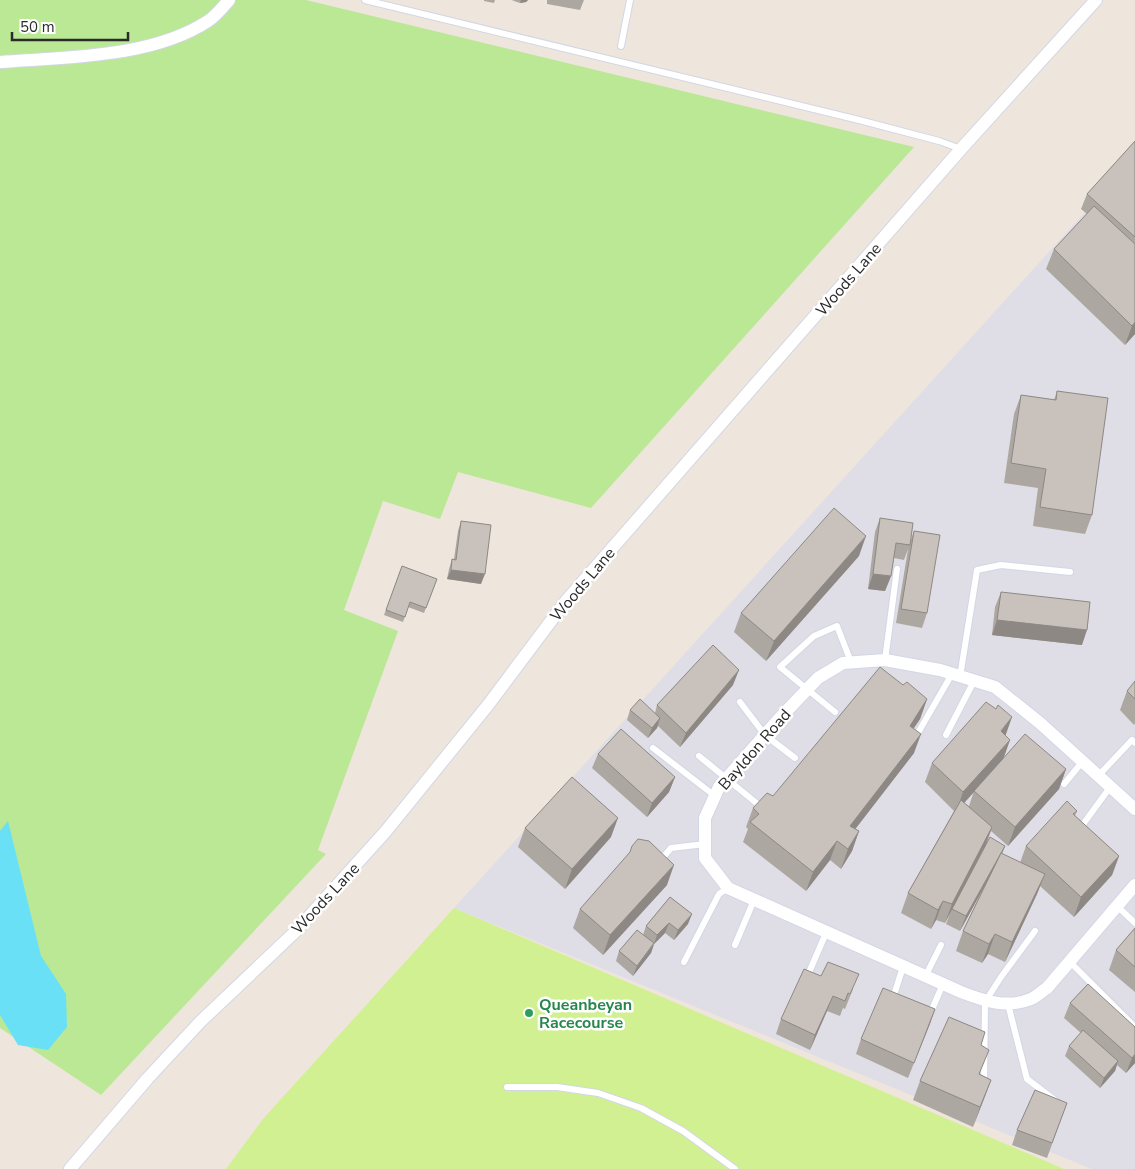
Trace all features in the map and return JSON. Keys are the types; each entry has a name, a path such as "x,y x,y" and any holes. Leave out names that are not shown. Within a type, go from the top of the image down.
{"street":[{"path":"0,62 112,53 150,47 182,36 209,21 230,0"},
{"name":"Woods Lane","path":"70,1169 181,1042 296,931 386,831 488,705 566,600 961,149 1096,0"},
{"name":"Bayldon Road","path":"1135,809 1040,723 995,688 940,670 885,660 843,662 818,678 727,778 719,788 705,818 705,858 728,888 985,1002 1008,1004 1032,999 1047,988 1135,885"}],"lane":[{"path":"365,0 859,120 939,141 961,149"},
{"path":"621,46 630,0"},
{"path":"914,740 956,675 976,570 1001,565 1070,572"},
{"path":"885,660 897,569"},
{"path":"835,712 780,667 814,636 837,626 851,662"},
{"path":"946,735 974,681"},
{"path":"740,702 765,735 795,758"},
{"path":"1099,775 1132,740 1135,743"},
{"path":"653,748 715,796"},
{"path":"698,756 760,806"},
{"path":"1064,784 1083,761"},
{"path":"1080,827 1111,786"},
{"path":"657,865 670,848 705,844"},
{"path":"684,962 719,894 728,888"},
{"path":"735,945 754,900"},
{"path":"1117,906 1135,924"},
{"path":"984,1091 985,1002 1001,976 1035,931"},
{"path":"806,978 826,933"},
{"path":"925,977 941,944"},
{"path":"1070,962 1133,1025"},
{"path":"900,1001 892,998 903,967"},
{"path":"922,1011 930,1014 943,984"},
{"path":"1008,1004 1027,1079 1057,1102"},
{"path":"507,1087 557,1087 598,1093 641,1108 683,1131 735,1169"}],"shaded area":[{"path":"1135,157 1135,1169 1092,1169 454,908"}],"green space":[{"path":"0,0 306,0 914,147 591,508 458,472 440,519 383,501 344,610 398,631 318,850 326,854 101,1095 0,1028"},
{"name":"Queanbeyan Racecourse","path":"454,908 1064,1169 226,1169 263,1119"}],"water":[{"path":"8,821 41,956 66,994 67,1027 48,1050 18,1045 0,1015 0,831"}],"building":[{"path":"1135,141 1135,237 1087,194"},
{"path":"1094,206 1135,244 1135,322 1132,326 1054,249"},
{"path":"1057,391 1108,398 1092,515 1040,507 1046,469 1011,463 1021,395 1056,400"},
{"path":"834,508 866,536 774,641 741,613"},
{"path":"880,518 913,523 910,545 896,543 891,576 873,574"},
{"path":"461,521 491,525 485,574 451,570 452,559 456,560"},
{"path":"914,531 940,535 927,613 901,609"},
{"path":"402,566 437,579 426,608 410,602 405,617 386,610"},
{"path":"1001,592 1090,602 1087,630 997,620"},
{"path":"713,645 739,670 686,733 657,705"},
{"path":"880,667 903,685 907,682 927,699 910,726 921,734 850,826 859,831 848,849 837,841 813,872 750,822 759,814 753,808 767,793 773,796"},
{"path":"1135,681 1135,699 1127,691"},
{"path":"640,699 660,718 652,728 630,710"},
{"path":"986,702 996,709 998,705 1012,717 1001,731 1010,740 963,792 932,763"},
{"path":"621,729 675,777 652,803 598,754"},
{"path":"1025,734 1066,769 1015,827 974,791"},
{"path":"572,777 618,818 572,869 525,828"},
{"path":"961,800 992,827 952,904 943,901 938,910 908,893"},
{"path":"1067,801 1077,811 1073,814 1119,856 1081,897 1026,846"},
{"path":"990,837 1005,846 966,916 952,909"},
{"path":"638,839 649,841 674,865 610,935 580,909 630,852"},
{"path":"1001,853 1045,874 1012,942 995,934 989,944 963,931"},
{"path":"670,897 692,914 678,930 669,923 657,935 646,926"},
{"path":"1135,928 1135,967 1116,950"},
{"path":"637,930 654,943 637,966 619,951"},
{"path":"828,962 859,974 845,1001 833,996 815,1035 781,1019 804,969 821,976"},
{"path":"1088,984 1135,1027 1135,1054 1132,1058 1070,1003"},
{"path":"883,988 935,1009 914,1063 861,1039"},
{"path":"949,1017 985,1032 981,1045 989,1050 979,1074 991,1080 980,1107 920,1081"},
{"path":"1083,1030 1118,1061 1104,1078 1069,1046"},
{"path":"1035,1090 1067,1103 1052,1143 1017,1130"}],"place":[{"name":"Queanbeyan Racecourse","path":"529,1013"}]}
